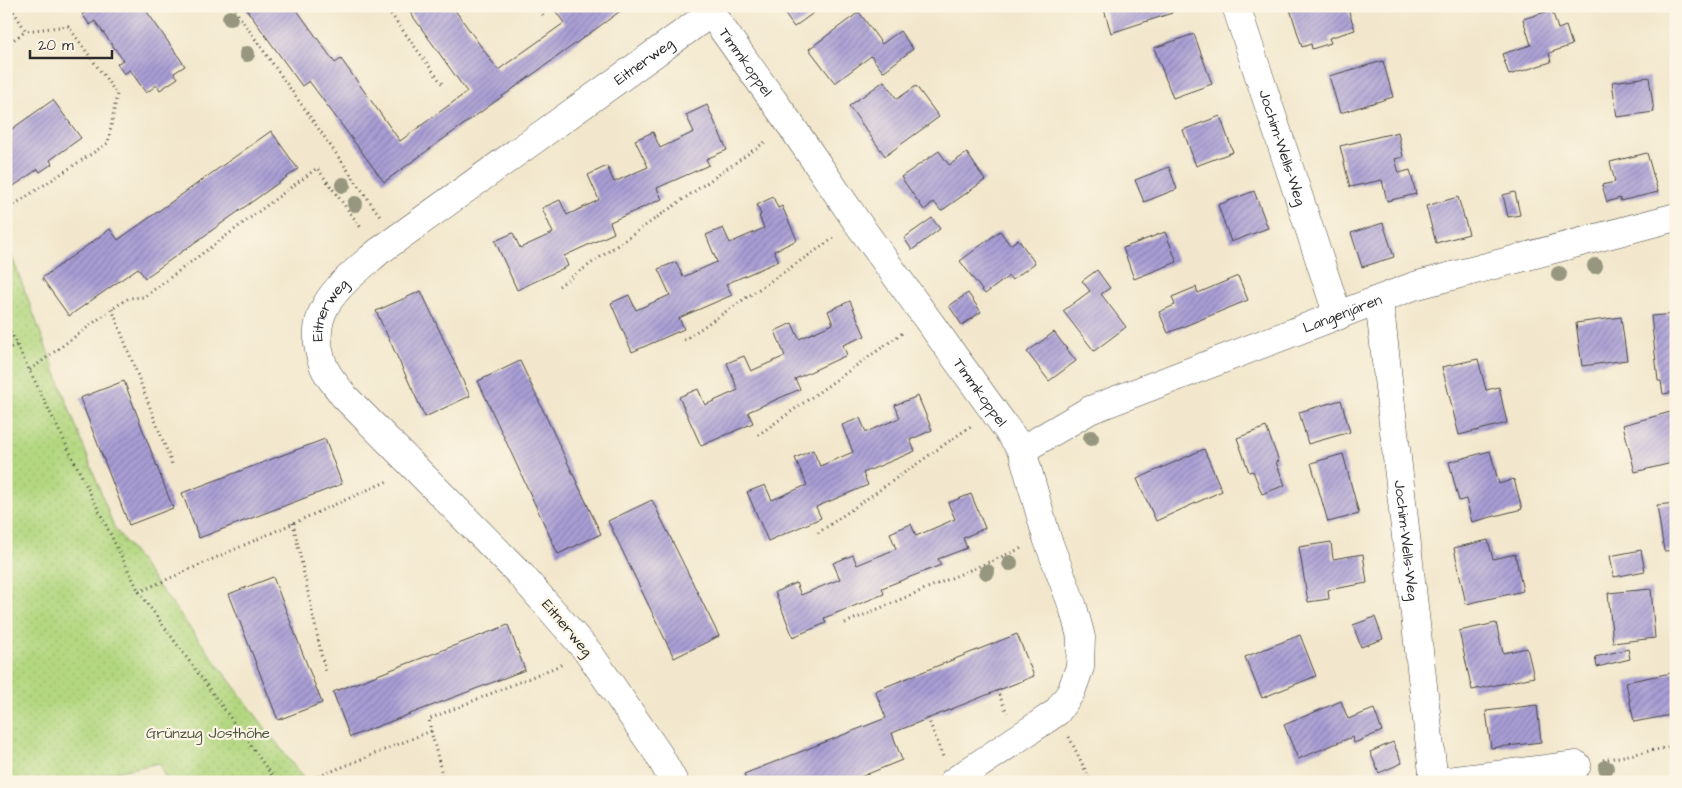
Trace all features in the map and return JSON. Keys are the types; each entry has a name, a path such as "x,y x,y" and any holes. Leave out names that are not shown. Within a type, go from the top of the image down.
{"street":[{"name":"Jochim-Wells-Weg","path":"1236,6 1338,316"},
{"name":"Eitnerweg","path":"674,782 658,754 589,653 520,574 343,395 324,368 316,340 321,313 340,285 387,246 708,10"},
{"name":"Timmkoppel","path":"708,10 790,124 857,222 1022,450 1047,538 1073,607 1081,637 1080,667 1072,692 1057,712 953,782"},
{"name":"Langenjären","path":"1022,450 1090,410 1414,286 1676,217"},
{"name":"Jochim-Wells-Weg","path":"1379,300 1434,782"},
{"path":"1440,782 1577,765"}],"path":[{"path":"10,6 26,31"},
{"path":"232,6 387,246"},
{"path":"385,6 443,85"},
{"path":"537,6 543,15"},
{"path":"6,45 26,31 68,26 117,94 108,143 6,210"},
{"path":"560,286 790,124"},
{"path":"30,370 129,298 144,298 317,168 387,246"},
{"path":"684,340 857,222"},
{"path":"112,309 172,464"},
{"path":"758,435 926,317"},
{"path":"6,323 139,592 277,782"},
{"path":"6,349 17,345"},
{"path":"818,533 994,410"},
{"path":"139,592 416,468"},
{"path":"293,523 325,672"},
{"path":"845,623 1047,538"},
{"path":"444,782 429,718 589,653"},
{"path":"1057,712 1090,782"},
{"path":"928,718 953,782"},
{"path":"304,782 431,731"},
{"path":"1577,765 1676,746"},
{"path":"866,774 869,782"}],"green space":[{"name":"Grünzug Josthöhe","path":"6,241 114,527 306,782 167,782 159,763 67,782 6,782"}],"building":[{"path":"85,6 143,6 185,66 174,73 178,78 160,90 157,85 146,93 130,70 124,74 117,64 123,60 95,21 90,25 82,14 88,11"},
{"path":"244,6 294,6 335,63 341,59 400,141 467,92 409,11 415,6 452,6 498,70 564,23 552,6 626,7 384,182 309,81 302,86"},
{"path":"779,6 823,6 794,27"},
{"path":"1103,6 1170,6 1172,13 1111,33"},
{"path":"1289,6 1347,6 1355,30 1329,38 1331,43 1312,49 1311,44 1302,47"},
{"path":"1552,10 1558,29 1566,26 1572,45 1549,53 1551,62 1509,75 1502,54 1531,45 1523,19"},
{"path":"859,12 882,44 900,31 913,49 883,72 871,56 835,83 809,49"},
{"path":"1194,34 1212,84 1173,98 1154,48"},
{"path":"1383,61 1393,97 1340,113 1329,76"},
{"path":"1649,77 1654,112 1617,117 1612,82"},
{"path":"884,81 897,99 916,86 939,117 885,156 849,106"},
{"path":"53,100 81,138 50,160 52,164 40,172 38,169 8,190 6,187 6,133"},
{"path":"707,105 727,150 706,159 709,165 657,188 662,199 610,222 614,233 564,256 568,266 517,290 495,241 513,233 520,248 553,233 542,208 560,200 567,215 599,200 588,175 607,166 614,182 648,167 635,140 653,132 660,148 694,132 686,115"},
{"path":"1220,116 1233,152 1196,166 1183,130"},
{"path":"271,131 298,169 145,278 138,268 69,316 42,278 110,229 118,240"},
{"path":"1398,132 1403,157 1395,159 1399,173 1410,170 1416,194 1387,201 1382,180 1350,187 1340,146"},
{"path":"939,151 949,165 967,153 985,180 941,211 934,202 924,210 901,177"},
{"path":"1647,153 1658,192 1620,201 1620,198 1607,202 1602,185 1615,182 1610,162"},
{"path":"1169,167 1177,189 1144,202 1135,180"},
{"path":"1254,191 1268,228 1231,242 1218,205"},
{"path":"1515,192 1520,215 1508,217 1503,195"},
{"path":"773,197 778,208 782,206 797,240 774,251 779,261 726,284 732,295 679,318 684,329 632,352 611,303 629,295 636,310 670,295 658,269 676,262 683,277 717,262 706,235 723,228 730,243 764,228 757,205"},
{"path":"1458,197 1469,234 1436,243 1426,206"},
{"path":"932,218 940,229 912,250 904,238"},
{"path":"1383,223 1394,257 1362,267 1351,233"},
{"path":"1000,231 1010,245 1018,239 1035,263 1012,280 1009,276 985,294 960,261"},
{"path":"1165,232 1177,262 1134,279 1123,248"},
{"path":"1097,270 1110,288 1101,294 1126,327 1094,351 1063,311 1090,291 1082,281"},
{"path":"1238,276 1248,300 1168,333 1159,312 1175,305 1172,297 1196,287 1198,293"},
{"path":"421,291 470,396 425,417 376,311"},
{"path":"968,293 981,312 962,325 949,306"},
{"path":"850,301 865,336 843,345 847,355 795,379 800,389 748,412 753,423 701,446 679,397 698,389 705,405 738,390 727,363 744,356 751,371 785,356 775,331 792,323 799,339 833,324 828,311"},
{"path":"1676,314 1676,392 1663,394 1661,381 1658,381 1651,316"},
{"path":"1621,317 1627,360 1582,366 1576,323"},
{"path":"1054,332 1076,361 1049,381 1027,352"},
{"path":"1478,359 1486,390 1499,387 1507,423 1459,435 1442,367"},
{"path":"520,361 601,534 558,554 478,381"},
{"path":"124,381 173,508 129,525 80,398"},
{"path":"918,396 932,430 910,440 915,451 863,473 868,485 816,507 821,518 768,541 747,492 765,485 772,500 807,485 795,458 813,450 820,466 853,452 842,425 860,418 866,432 900,418 895,405"},
{"path":"1341,400 1350,432 1308,444 1299,412"},
{"path":"1674,411 1676,418 1676,462 1635,472 1623,425"},
{"path":"1266,427 1279,461 1276,462 1285,485 1262,494 1253,471 1249,472 1237,438"},
{"path":"325,439 342,484 199,538 182,493"},
{"path":"1204,449 1222,491 1156,521 1137,479"},
{"path":"1490,451 1499,484 1514,479 1522,509 1472,522 1466,499 1459,501 1449,462"},
{"path":"1343,454 1359,514 1328,522 1311,463"},
{"path":"971,494 985,528 963,538 967,548 938,559 941,565 882,588 884,594 824,618 826,623 793,637 775,592 796,583 801,595 840,579 833,563 853,555 857,565 896,549 890,533 911,524 916,536 955,519 948,503"},
{"path":"652,500 719,636 674,658 608,521"},
{"path":"1676,503 1676,550 1664,551 1657,505"},
{"path":"1488,540 1493,559 1515,554 1523,591 1466,604 1454,548"},
{"path":"1331,542 1333,559 1363,554 1367,583 1328,590 1329,599 1308,602 1299,547"},
{"path":"1641,550 1645,571 1614,577 1610,556"},
{"path":"273,577 322,703 278,720 229,594"},
{"path":"1651,589 1655,638 1613,643 1608,593"},
{"path":"1375,617 1383,639 1361,647 1353,625"},
{"path":"1496,623 1503,653 1527,648 1534,677 1472,690 1459,631"},
{"path":"508,625 525,670 350,737 333,692"},
{"path":"1017,634 1034,676 892,733 902,760 848,782 747,782 744,774 886,718 875,691"},
{"path":"1300,635 1316,676 1262,698 1245,657"},
{"path":"1628,649 1630,659 1597,667 1595,657"},
{"path":"1676,672 1676,714 1634,722 1626,682"},
{"path":"1341,701 1348,719 1374,709 1382,731 1354,743 1352,737 1298,759 1284,725"},
{"path":"1537,705 1541,742 1491,748 1486,711"},
{"path":"1393,742 1402,763 1379,773 1370,752"}]}
